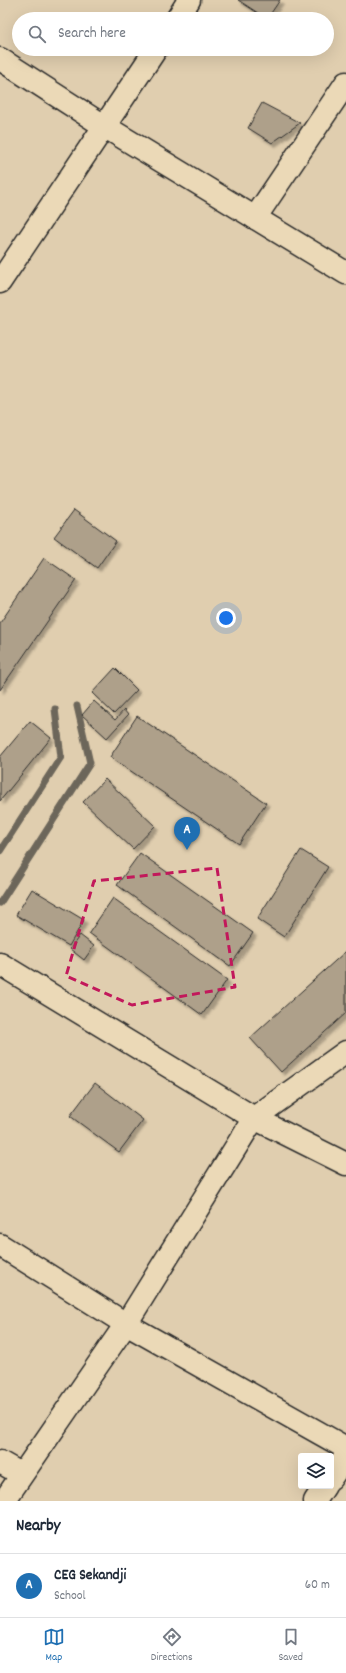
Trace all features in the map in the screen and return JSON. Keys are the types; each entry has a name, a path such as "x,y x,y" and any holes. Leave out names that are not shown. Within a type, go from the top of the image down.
{"street":[{"path":"181,12 189,0"},
{"path":"0,282 151,56"},
{"path":"0,59 104,126 346,273"},
{"path":"255,218 346,83"},
{"path":"0,964 254,1118 346,1164"},
{"path":"4,1501 126,1324 254,1118 346,1052"},
{"path":"0,1245 126,1324 346,1448"},
{"path":"334,1474 346,1456"},
{"path":"0,1462 22,1474"},
{"path":"315,1501 323,1489"}],"highlighted area":[{"path":"217,868 235,987 132,1005 66,976 94,881"}],"building":[{"path":"238,0 280,0 272,12 256,12"},
{"path":"262,103 300,123 272,143 248,128"},
{"path":"74,510 116,541 97,568 54,537"},
{"path":"44,558 76,580 0,690 0,623"},
{"path":"115,668 137,690 114,714 92,693"},
{"path":"94,701 115,720 124,710 128,715 107,738 82,715"},
{"path":"137,716 266,803 239,844 110,757"},
{"path":"30,721 51,738 0,801 0,757"},
{"path":"105,779 155,826 133,849 83,802"},
{"path":"301,850 328,867 284,937 257,919"},
{"path":"140,853 253,933 230,966 117,885"},
{"path":"32,889 84,920 69,946 16,915"},
{"path":"113,898 227,980 202,1015 89,933"},
{"path":"80,935 94,946 84,960 70,949"},
{"path":"346,951 346,1013 281,1072 250,1038"},
{"path":"95,1083 143,1120 119,1152 70,1116"}],"waterway":[{"path":"0,903 90,763 77,706"},
{"path":"0,851 61,757 55,709"}],"place":[{"name":"CEG Sekandji","path":"187,850"}]}
